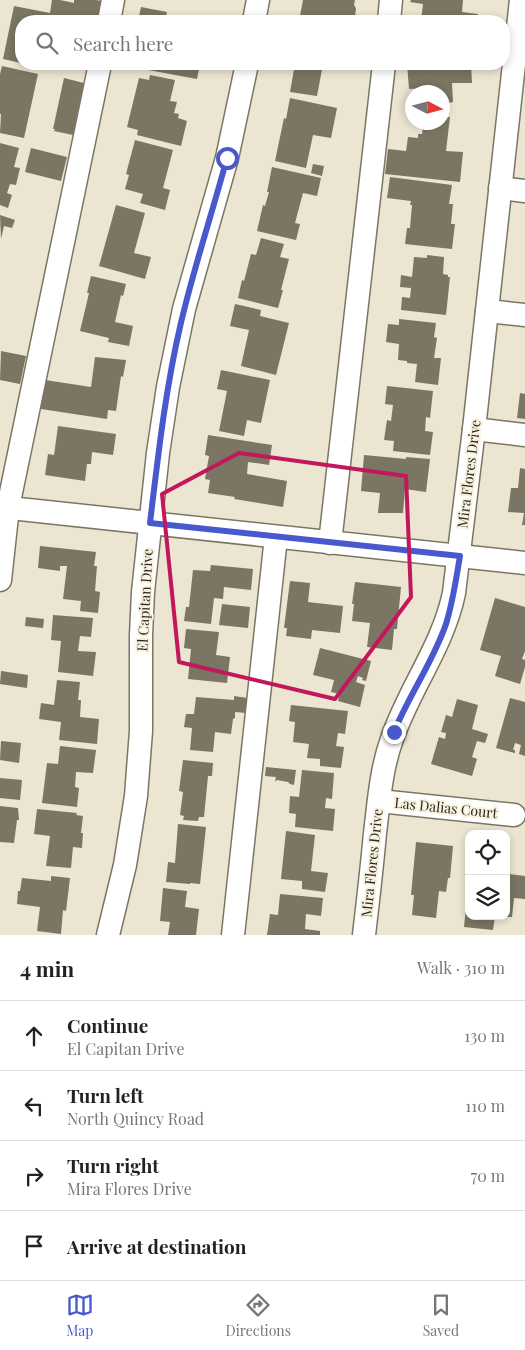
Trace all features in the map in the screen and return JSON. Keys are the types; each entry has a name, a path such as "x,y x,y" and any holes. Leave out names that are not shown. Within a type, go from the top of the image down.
{"street":[{"path":"110,15 113,0"},
{"path":"255,15 258,0"},
{"path":"390,15 391,0"},
{"name":"Mira Flores Drive","path":"364,935 385,761 394,732 446,624 454,593 460,556 500,188 519,66 521,0"},
{"path":"0,580 4,507 99,70"},
{"name":"El Capitan Drive","path":"108,935 128,848 138,781 142,714 142,614 150,523 168,387 180,328 227,158 246,70"},
{"path":"330,543 383,70"},
{"path":"500,188 525,191"},
{"path":"486,311 525,315"},
{"path":"474,429 525,435"},
{"path":"4,507 525,563"},
{"path":"233,935 276,537"},
{"name":"Las Dalias Court","path":"379,801 514,814"}],"highlighted area":[{"path":"239,453 406,476 411,597 335,699 179,662 162,494"}],"building":[{"path":"52,0 74,3 74,0 102,1 99,15 15,15 15,62 3,59 14,6 50,13"},
{"path":"303,0 355,0 355,15 300,15"},
{"path":"411,0 463,0 462,12 478,15 422,15 423,4 410,2"},
{"path":"141,7 167,12 166,15 139,15"},
{"path":"2,66 38,74 24,138 0,133 0,74"},
{"path":"148,70 199,70 197,79"},
{"path":"294,70 322,70 317,96 290,92"},
{"path":"407,70 471,70 472,83 452,83 453,102 450,103 450,85 409,85"},
{"path":"150,75 175,80 170,101 177,102 174,113 179,114 178,118 187,121 181,146 137,135 138,130 127,127 139,78 149,80"},
{"path":"64,78 84,83 73,135 54,131 55,129 53,129"},
{"path":"290,98 337,108 331,138 313,135 306,168 275,161"},
{"path":"423,130 448,130 446,151 463,152 460,182 385,174 388,149 406,151 408,137 418,138 418,134 422,134"},
{"path":"135,140 173,150 163,188 170,190 165,210 140,203 143,194 125,189 129,175 126,174"},
{"path":"0,143 19,148 14,167 20,168 16,185 10,184 7,193 12,195 8,208 0,205"},
{"path":"31,148 67,157 61,181 25,172"},
{"path":"313,164 324,166 322,176 311,173"},
{"path":"272,167 321,178 317,196 303,193 295,223 300,224 296,240 257,231 263,205 265,206 269,192 267,192"},
{"path":"390,177 452,185 449,204 453,204 451,224 455,224 452,249 405,244 407,228 410,228 412,205 410,205 411,201 387,198"},
{"path":"116,205 145,213 134,253 151,257 145,279 99,266"},
{"path":"0,215 15,220 12,228 4,226 1,239"},
{"path":"261,238 284,244 280,257 289,259 278,308 238,298 251,254 256,255"},
{"path":"427,255 444,257 443,274 450,277 446,315 401,310 402,297 410,298 411,288 400,287 401,275 412,277 414,257 427,258"},
{"path":"91,276 126,284 123,296 121,295 115,322 133,326 129,346 108,342 109,338 80,331"},
{"path":"235,304 261,310 260,316 289,323 276,375 241,366 249,330 230,326"},
{"path":"399,319 436,323 434,337 437,338 434,358 441,358 438,385 415,382 417,364 398,360 399,344 386,342 388,324 399,325"},
{"path":"1,351 26,356 20,384 0,380"},
{"path":"95,357 126,360 123,377 121,376 116,411 108,410 107,419 41,409 45,380 91,387"},
{"path":"221,370 270,380 261,423 247,420 244,436 219,431 227,391 217,389"},
{"path":"387,386 433,391 430,418 426,417 425,431 433,432 430,455 393,451 394,441 384,440 387,420 391,421 393,405 385,404"},
{"path":"520,393 525,394 525,419 517,418"},
{"path":"58,426 116,434 113,455 92,452 91,464 87,464 85,481 45,475 48,454 54,455"},
{"path":"208,435 272,445 269,465 248,462 247,474 287,481 283,507 208,493 210,480 205,479 209,456 205,455"},
{"path":"364,455 430,459 426,492 405,489 403,513 378,513 380,493 361,491"},
{"path":"520,468 525,469 525,525 522,525 524,513 508,512 511,488 518,488"},
{"path":"40,546 96,552 94,566 97,566 95,591 100,592 98,613 80,611 81,601 63,599 67,566 60,566 60,571 38,568"},
{"path":"211,565 253,569 251,590 224,587 223,599 214,598 211,624 184,621 186,607 189,607 193,570 210,571"},
{"path":"290,581 310,583 308,602 343,606 340,633 312,630 311,639 286,636 287,628 284,628"},
{"path":"355,582 401,587 397,629 394,629 392,650 367,647 370,623 352,621"},
{"path":"495,598 525,607 525,651 522,659 525,660 525,667 520,684 495,676 501,656 480,650"},
{"path":"222,604 250,607 248,628 219,625"},
{"path":"53,615 93,618 91,637 80,636 78,651 96,652 93,676 58,672 61,641 51,640"},
{"path":"26,617 44,619 43,628 25,626"},
{"path":"186,629 219,632 216,655 230,657 227,683 188,679 191,649 184,648"},
{"path":"320,648 371,661 366,681 358,676 356,682 365,685 360,707 338,701 340,694 331,692 334,680 313,675"},
{"path":"1,671 28,675 27,688 0,684"},
{"path":"57,680 80,682 78,700 81,700 80,717 99,719 97,744 59,740 61,722 39,719 41,703 54,705"},
{"path":"234,696 248,698 246,713 235,712 231,734 215,732 213,752 190,750 192,728 184,727 186,714 194,714 196,697 234,700"},
{"path":"510,698 525,702 525,756 519,754 521,745 515,743 513,750 515,750 515,753 496,748"},
{"path":"457,699 478,705 472,729 488,734 485,743 477,741 472,757 477,759 472,776 431,764 439,737 445,739 446,733 441,732 446,715 452,717"},
{"path":"291,705 348,711 345,734 338,733 336,746 344,747 341,768 320,766 320,759 307,758 309,744 293,742 295,722 289,721"},
{"path":"1,741 21,743 19,763 0,760"},
{"path":"60,746 96,750 93,773 76,772 75,787 79,788 77,807 42,803 47,763 58,764"},
{"path":"183,760 213,763 212,776 208,776 204,817 199,817 198,821 183,820 184,816 180,815 183,792 179,791"},
{"path":"266,767 296,770 294,785 277,780 275,782 276,777 265,776"},
{"path":"302,770 334,773 332,799 326,798 325,808 335,809 333,831 295,827 296,814 289,813 290,796 299,797"},
{"path":"0,778 22,780 20,800 0,798"},
{"path":"0,806 18,808 19,820 17,820 14,843 0,842"},
{"path":"37,809 77,813 76,815 83,816 82,848 73,847 71,868 46,866 50,836 34,834"},
{"path":"178,824 206,827 200,884 166,882 168,862 175,863"},
{"path":"286,831 315,835 311,871 328,873 325,892 302,889 302,881 281,879"},
{"path":"416,842 453,846 450,878 448,878 446,892 439,891 436,918 412,915 414,895 411,895"},
{"path":"510,874 525,876 525,899 514,898 512,917 510,917"},
{"path":"51,876 70,878 66,911 63,910 61,934 37,931 40,907 17,904 22,878 51,881"},
{"path":"163,888 187,891 185,907 199,909 196,935 168,935 170,922 160,921"},
{"path":"280,894 323,898 321,916 306,914 305,929 320,931 320,935 267,935 270,914 278,915"},
{"path":"465,917 465,920 494,920 493,930 464,927"}],"route":[{"path":"227,158 180,328 168,387 150,523 460,556 452,605 446,624 394,732"}]}
